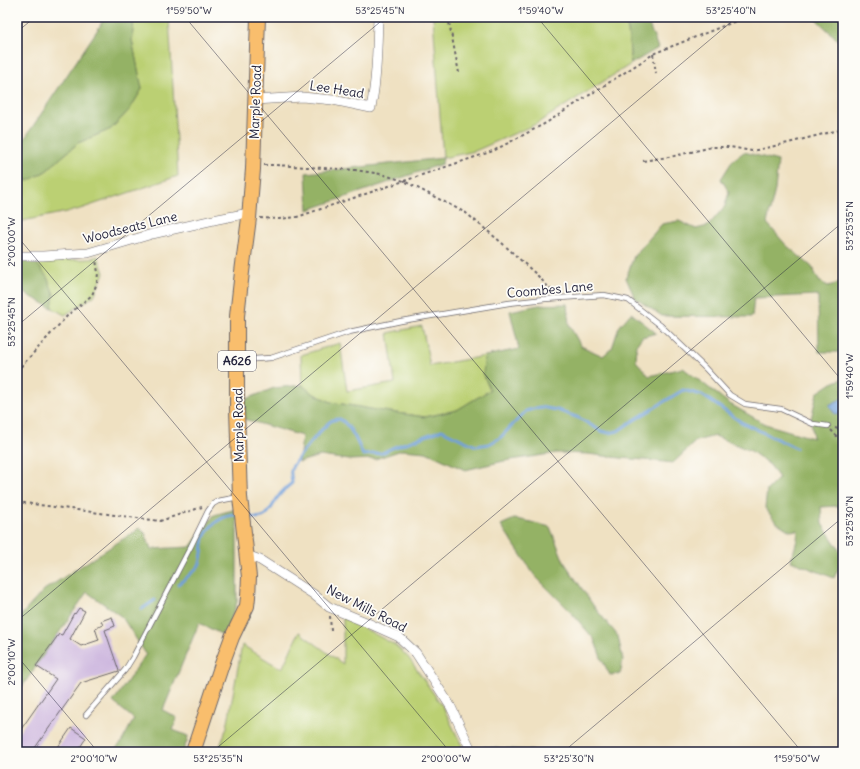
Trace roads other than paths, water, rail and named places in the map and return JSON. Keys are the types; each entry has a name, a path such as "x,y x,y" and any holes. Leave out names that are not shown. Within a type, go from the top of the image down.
{"main road":[{"name":"Marple Road","path":"193,752 222,664 246,606 248,597 249,578 240,503 237,360 238,316 253,166 258,17"}],"street":[{"name":"Lee Head","path":"255,100 302,97 333,100 372,108 377,60 378,18"},
{"name":"Woodseats Lane","path":"17,256 88,253 152,234 218,219 249,216"},
{"name":"New Mills Road","path":"247,557 260,560 313,594 329,607 399,637 416,653 451,707 472,752"}],"lane":[{"name":"Coombes Lane","path":"237,360 271,358 349,332 401,321 509,303 604,295 628,300 660,325 705,368 730,395 745,404 781,409 813,424 828,426"},
{"path":"86,715 125,670 133,657 205,516 213,504 218,501 240,503"}],"water":[{"path":"843,398 843,415 835,414 829,405"}],"waterway":[{"path":"247,516 259,518 267,514 280,495 292,483 291,470 297,460 322,430 331,421 336,419 340,419 348,426 363,455 382,453 442,430 476,446 489,444 500,438 526,411 540,407 557,410 579,418 601,431 609,433 618,431 683,390 702,395 741,422 796,448"},
{"path":"178,584 199,565 202,557 204,538 209,529 222,518 237,515"},
{"path":"142,609 155,600"}]}
